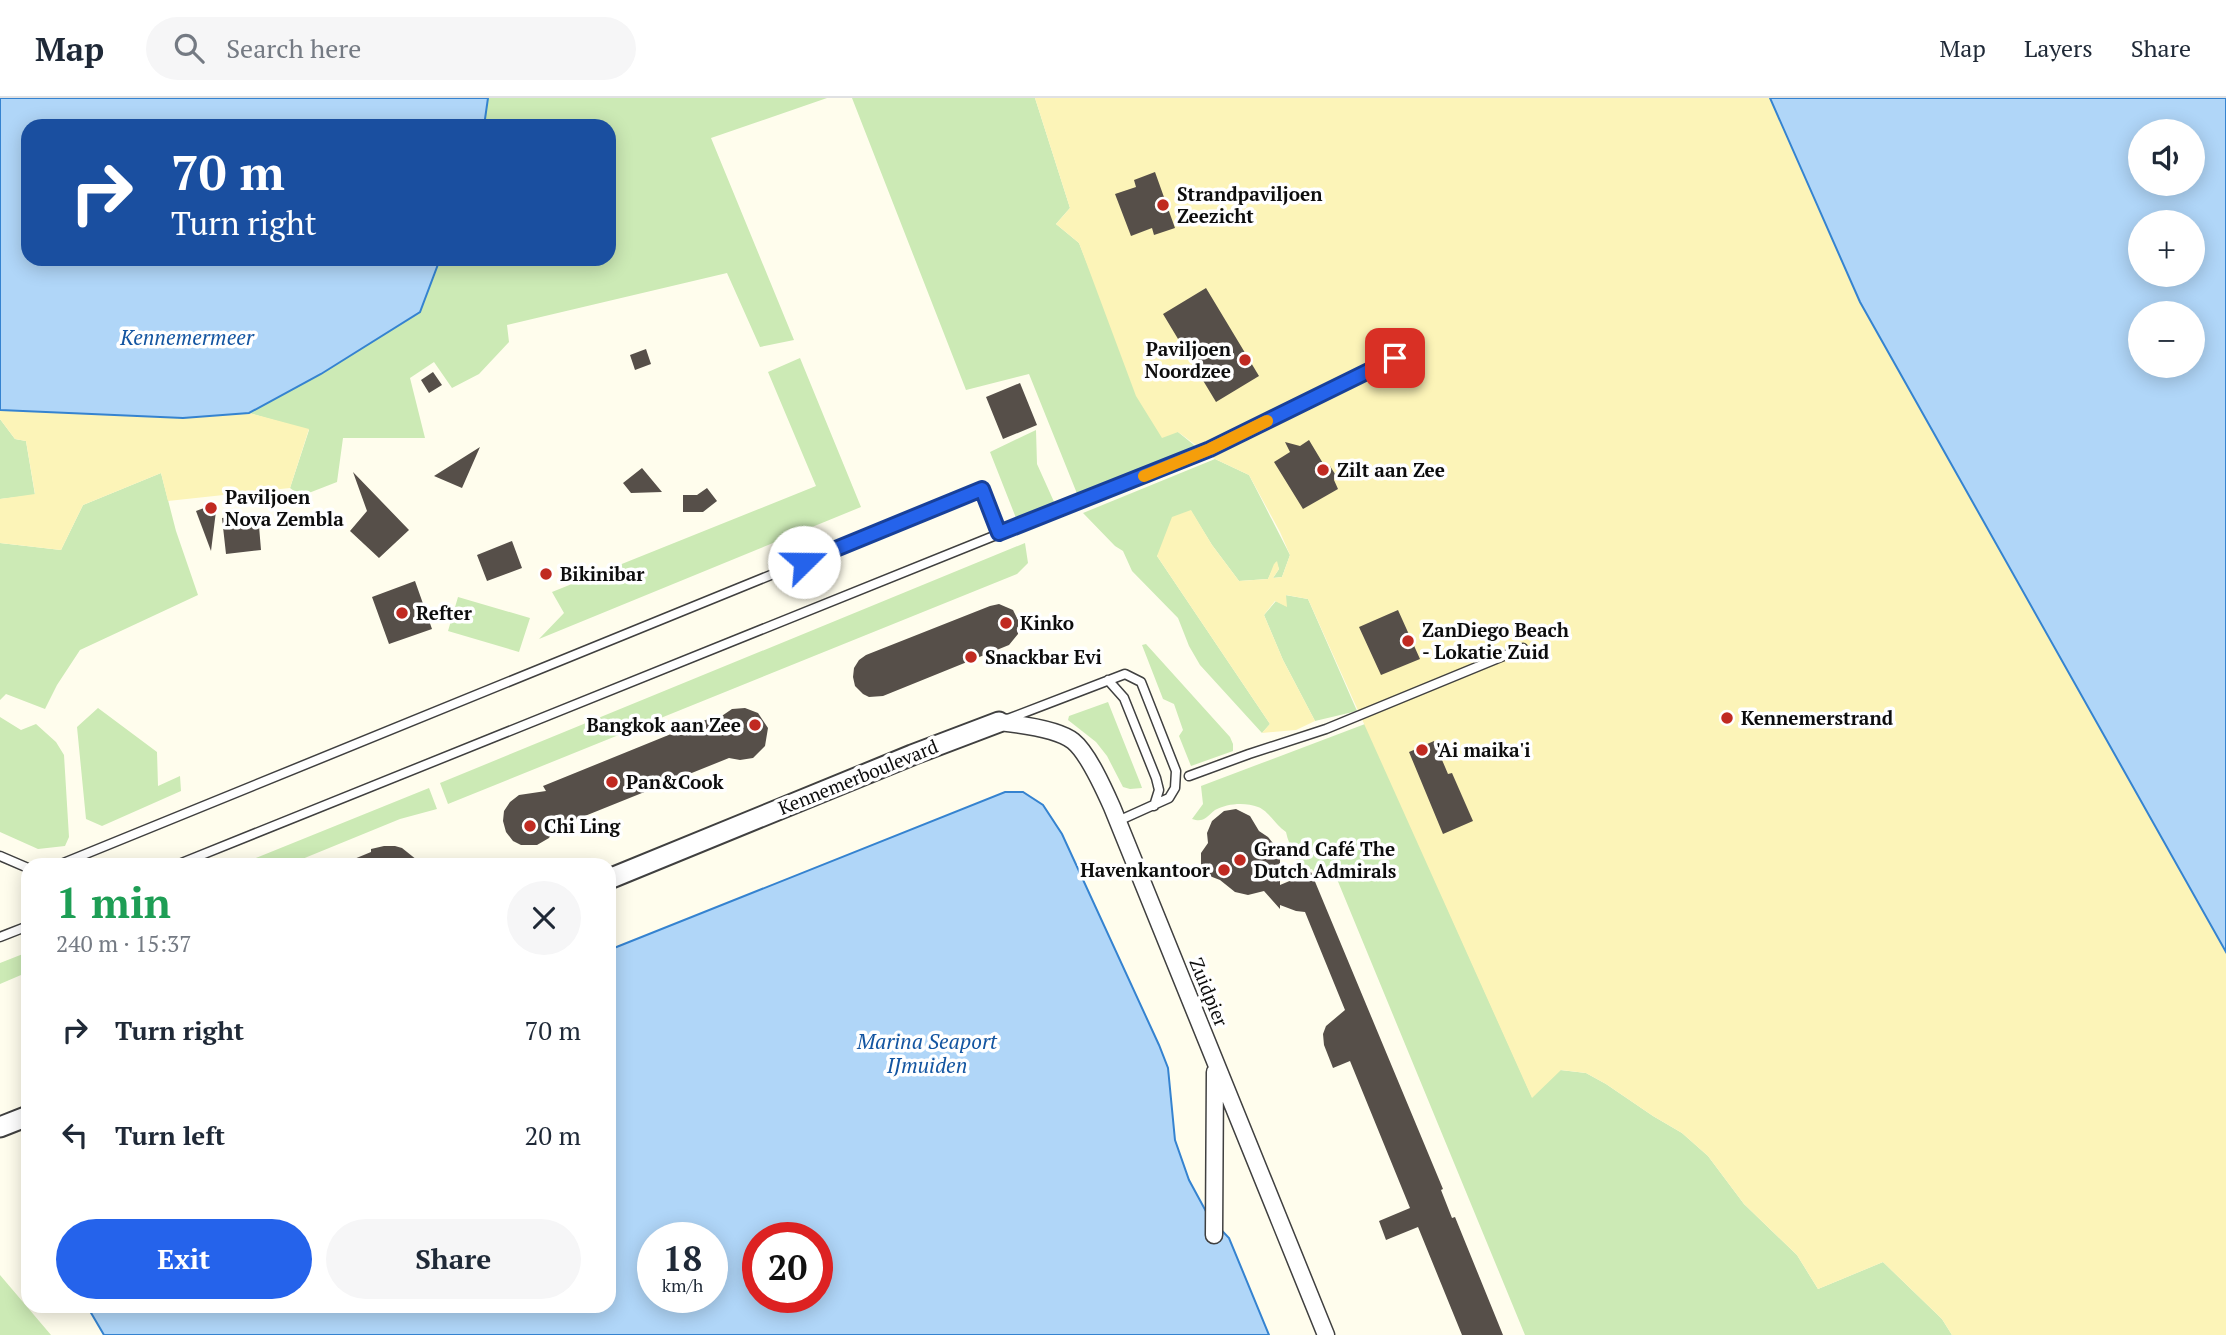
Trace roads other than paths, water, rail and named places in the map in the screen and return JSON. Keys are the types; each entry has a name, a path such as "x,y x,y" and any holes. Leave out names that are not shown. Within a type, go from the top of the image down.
{"street":[{"name":"Zuidpier","path":"999,722 1039,727 1073,740 1095,770 1326,1335"},
{"name":"Kennemerboulevard","path":"616,876 912,754 999,722"},
{"path":"1214,1235 1216,1062"},
{"path":"0,1127 21,1119"}],"lane":[{"path":"194,858 1210,449 1395,358"},
{"path":"76,858 982,489 999,533"},
{"path":"1189,776 1326,729 1523,648"},
{"name":"Kennemerboulevard","path":"999,722 1125,674 1141,682 1176,771 1175,788 1169,798 1118,821"},
{"path":"1108,680 1124,698 1156,778 1159,790 1154,806"},
{"path":"0,856 21,865"},
{"path":"0,937 21,929"}],"water":[{"name":"Kennemermeer","path":"0,98 488,98 485,119 21,119 21,266 437,266 420,312 321,374 249,413 183,418 0,410"},
{"path":"1770,98 2226,98 2226,952 1860,302"},
{"name":"Marina Seaport IJmuiden","path":"1005,792 1023,792 1043,805 1062,834 1159,1045 1168,1068 1175,1140 1189,1180 1209,1217 1229,1238 1269,1335 104,1335 91,1313 616,1313 616,947"}],"place":[{"name":"Strandpaviljoen Zeezicht","path":"1163,205"},
{"name":"Paviljoen Noordzee","path":"1245,360"},
{"name":"Zilt aan Zee","path":"1323,470"},
{"name":"Paviljoen Nova Zembla","path":"211,508"},
{"name":"Bikinibar","path":"546,574"},
{"name":"Refter","path":"402,613"},
{"name":"Kinko","path":"1006,623"},
{"name":"ZanDiego Beach - Lokatie Zuid","path":"1408,641"},
{"name":"Snackbar Evi","path":"971,657"},
{"name":"Kennemerstrand","path":"1727,718"},
{"name":"Bangkok aan Zee","path":"755,725"},
{"name":"'Ai maika'i","path":"1422,750"},
{"name":"Pan&Cook","path":"612,782"},
{"name":"Chi Ling","path":"530,826"},
{"name":"Grand Café The Dutch Admirals","path":"1240,860"},
{"name":"Havenkantoor","path":"1224,870"}]}
